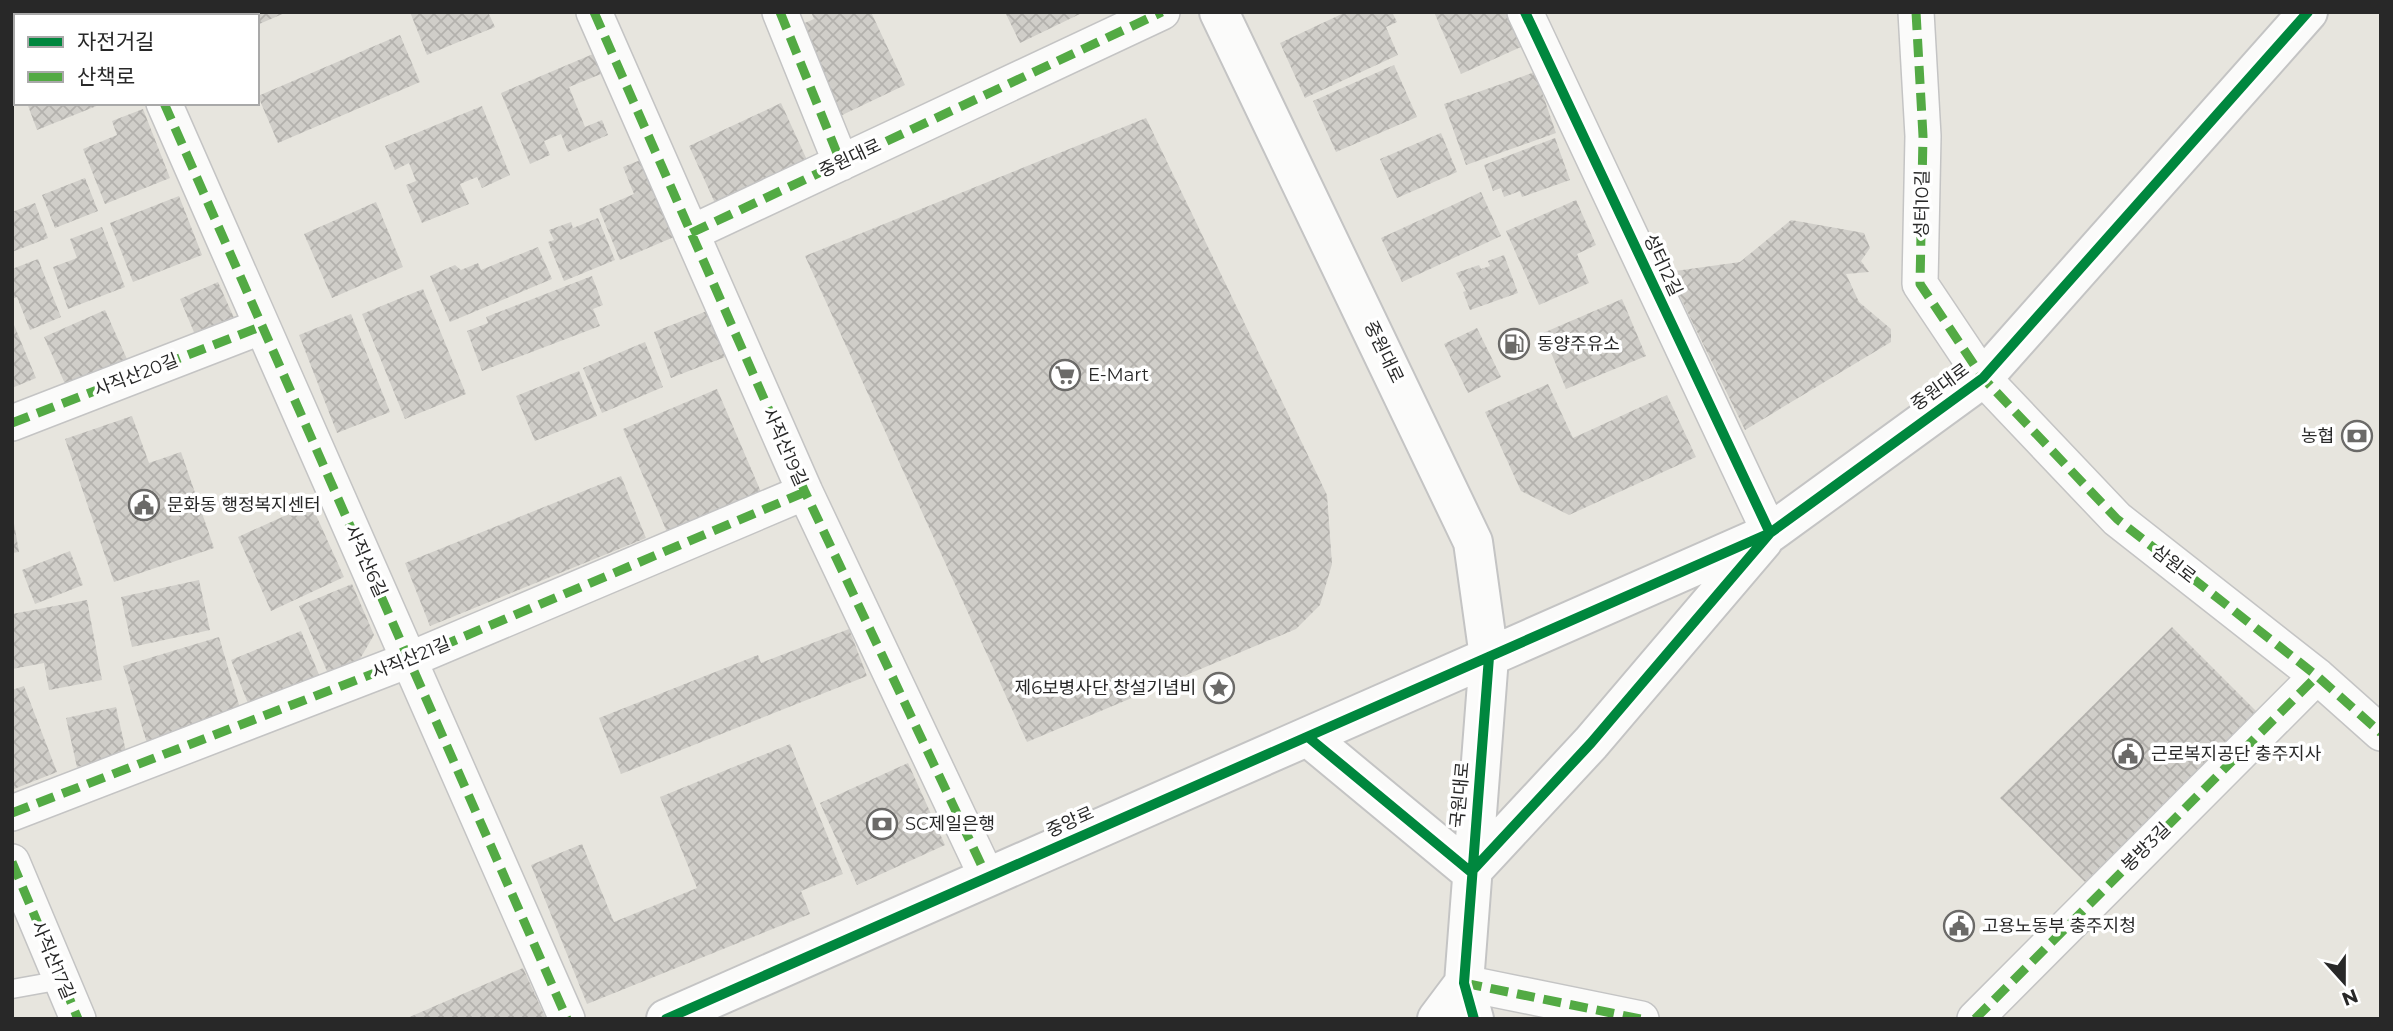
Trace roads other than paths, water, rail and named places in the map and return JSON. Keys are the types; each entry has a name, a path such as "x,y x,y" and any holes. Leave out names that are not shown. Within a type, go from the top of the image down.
{"street":[{"name":"사직산19길","path":"594,12 805,492 988,877"},
{"path":"780,12 841,163"},
{"name":"중원대로","path":"691,233 1162,12"},
{"name":"중원대로","path":"1219,12 1473,542 1489,657 1770,533 1983,378 2308,12"},
{"name":"성터12길","path":"1525,12 1770,533"},
{"name":"성터10길","path":"1916,12 1923,136 1920,284 1983,378"},
{"name":"사직산6길","path":"165,105 260,327 411,659 567,1019"},
{"name":"사직산20길","path":"12,422 260,327"},
{"name":"삼원로","path":"1983,378 2117,519 2317,676 2381,733"},
{"name":"사직산21길","path":"12,813 411,659 805,492"},
{"path":"1308,737 1471,872 1591,743 1770,533"},
{"name":"중앙로","path":"666,1019 1489,657"},
{"name":"국원대로","path":"1469,1001 1471,872 1489,657"},
{"name":"봉방3길","path":"1975,1019 2317,676"},
{"name":"사직산17길","path":"12,862 78,1019"},
{"path":"1437,1019 1469,1001 1641,1019"}],"lane":[{"path":"12,989 62,980"}],"place":[{"name":"동양주유소","path":"1514,344"},
{"name":"E-Mart","path":"1065,375"},
{"name":"농협","path":"2357,436"},
{"name":"문화동 행정복지센터","path":"144,505"},
{"name":"제6보병사단 창설기념비","path":"1219,688"},
{"name":"근로복지공단 충주지사","path":"2128,754"},
{"name":"SC제일은행","path":"882,824"},
{"name":"고용노동부 충주지청","path":"1959,926"}]}
